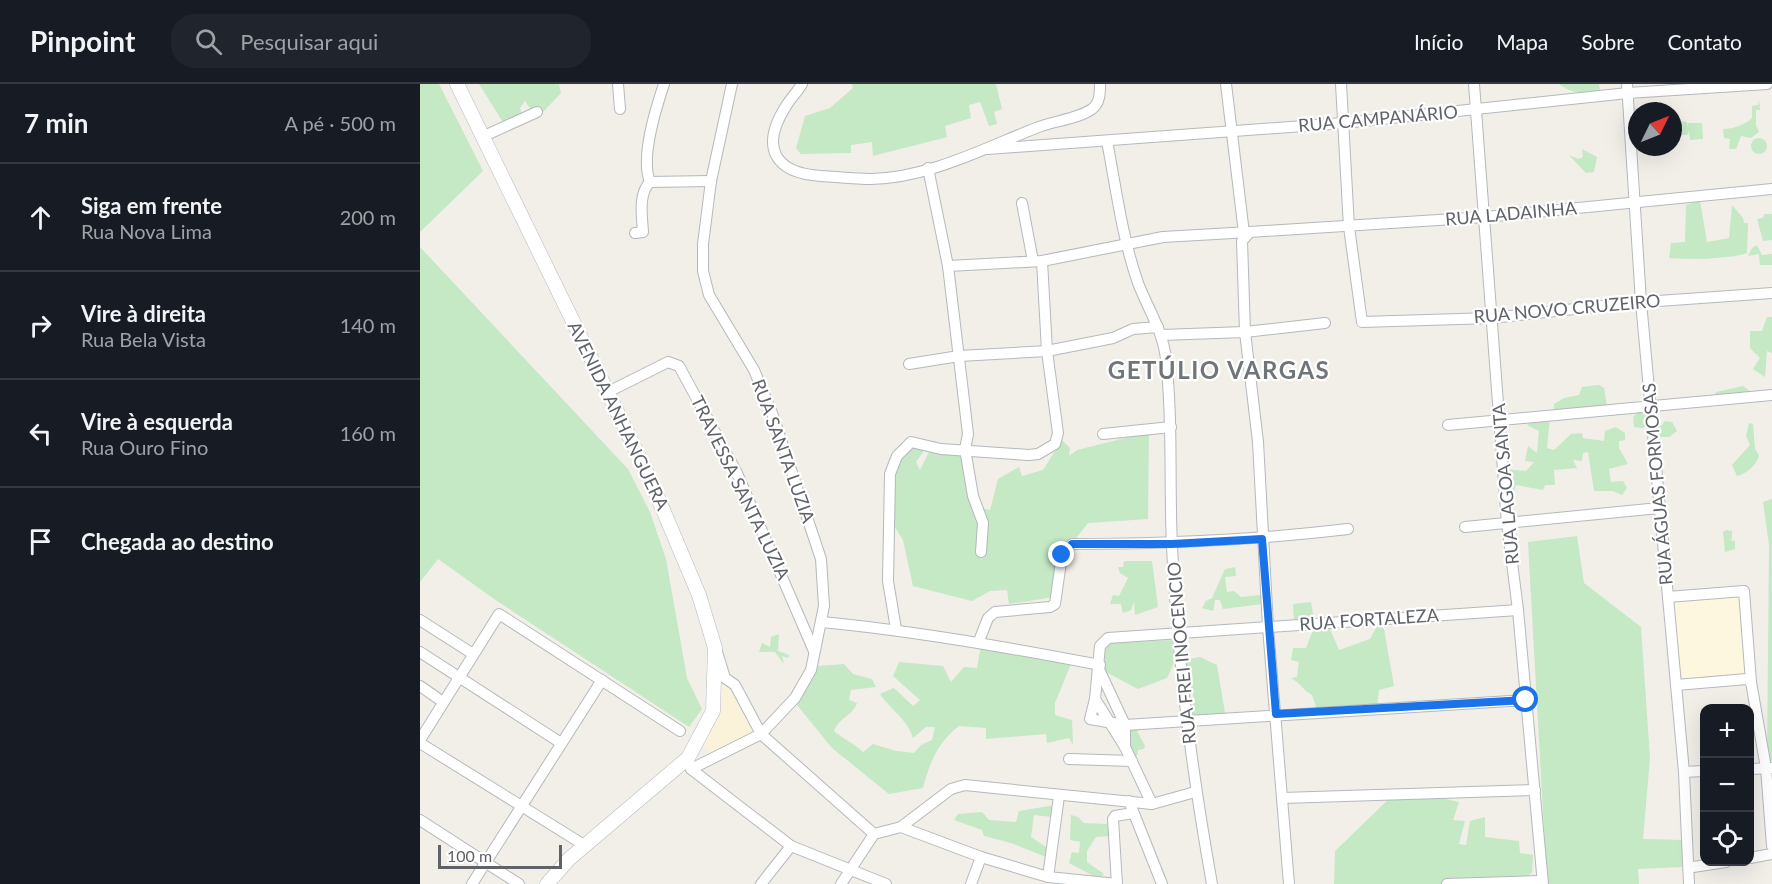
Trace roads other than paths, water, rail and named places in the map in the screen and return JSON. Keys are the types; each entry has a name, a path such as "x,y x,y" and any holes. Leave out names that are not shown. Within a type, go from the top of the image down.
{"street":[{"name":"AVENIDA ANHANGUERA","path":"457,84 650,479 699,595 715,648 713,711 689,764"},
{"path":"618,84 620,110"},
{"path":"651,182 647,173 651,130 663,84"},
{"name":"RUA SANTA LUZIA","path":"689,764 761,734 795,698 811,670 822,622 824,582 821,559 772,413 754,370 709,295 703,272 703,244 711,181 732,84"},
{"name":"RUA CAMPANÁRIO","path":"802,84 785,108 774,142 774,154 783,166 805,175 872,179 908,174 928,168 988,149 1050,122 1086,112 1092,109 1100,97 1100,84"},
{"path":"1226,84 1245,235 1245,332 1258,442 1268,627 1289,884"},
{"path":"1341,84 1349,227"},
{"name":"RUA LAGOA SANTA","path":"1474,84 1507,523 1518,610 1543,883"},
{"name":"RUA CAMPANÁRIO","path":"988,149 1344,123 1476,110 1628,89 1767,84"},
{"name":"RUA ÁGUAS FORMOSAS","path":"1628,89 1641,302 1684,772 1689,884"},
{"path":"484,136 537,112"},
{"name":"RUA FREI INOCENCIO","path":"1107,141 1127,245 1138,283 1160,331 1171,427 1172,544 1178,635 1195,792 1212,884"},
{"path":"928,168 948,266 968,434 965,448 974,496 983,523 981,552"},
{"path":"635,233 644,232 643,196 645,188 651,182 711,181"},
{"name":"RUA LADAINHA","path":"948,266 1037,261 1187,234 1245,235 1485,217 1772,189"},
{"path":"896,629 888,581 890,474 901,450 911,442 941,449 965,448 1029,455 1047,450 1055,444 1058,433 1037,261 1023,203"},
{"name":"RUA NOVO CRUZEIRO","path":"1349,227 1362,322 1492,318 1641,302 1772,293"},
{"path":"909,364 959,356 1047,351 1113,338 1133,329 1245,332 1325,323"},
{"name":"TRAVESSA SANTA LUZIA","path":"608,392 668,362 679,366 736,471 814,651"},
{"path":"1448,424 1772,394"},
{"path":"1103,434 1171,427"},
{"path":"1465,527 1659,508"},
{"path":"979,641 988,618 995,612 1050,607 1055,604 1062,555 1068,546 1262,539 1348,529"},
{"path":"1668,597 1744,591 1751,682 1769,768 1772,846"},
{"name":"RUA FORTALEZA","path":"1110,723 1091,721 1100,646 1108,638 1518,610"},
{"path":"584,845 520,807 420,741 499,614 680,731"},
{"path":"420,620 474,654"},
{"path":"822,622 896,629 979,641 1099,667 1125,725 1125,747"},
{"path":"715,648 725,678 735,685 761,734 874,834"},
{"path":"420,652 561,743"},
{"path":"1676,685 1747,679 1751,682"},
{"path":"472,884 602,680"},
{"path":"420,686 443,702"},
{"path":"1095,699 1125,747 1152,804"},
{"path":"1110,723 1125,725 1188,722 1276,714 1526,700"},
{"path":"1069,759 1132,761"},
{"path":"547,884 584,845 689,764 791,846 886,884"},
{"path":"1754,769 1769,768"},
{"path":"1684,772 1700,771"},
{"path":"841,884 874,834 901,827 957,786 1152,804 1195,792"},
{"path":"1282,798 1535,790"},
{"path":"1048,877 1059,796"},
{"path":"1129,801 1162,884"},
{"path":"901,827 981,857 1048,877 1117,884 1113,819 1115,816 1133,813"},
{"path":"420,820 519,884"},
{"path":"761,884 791,846"},
{"path":"1754,857 1772,854"},
{"path":"971,884 981,857"},
{"path":"1693,867 1700,866"},
{"path":"1447,884 1543,883"}],"district":[{"name":"GETÚLIO VARGAS","path":"1219,371"}]}
